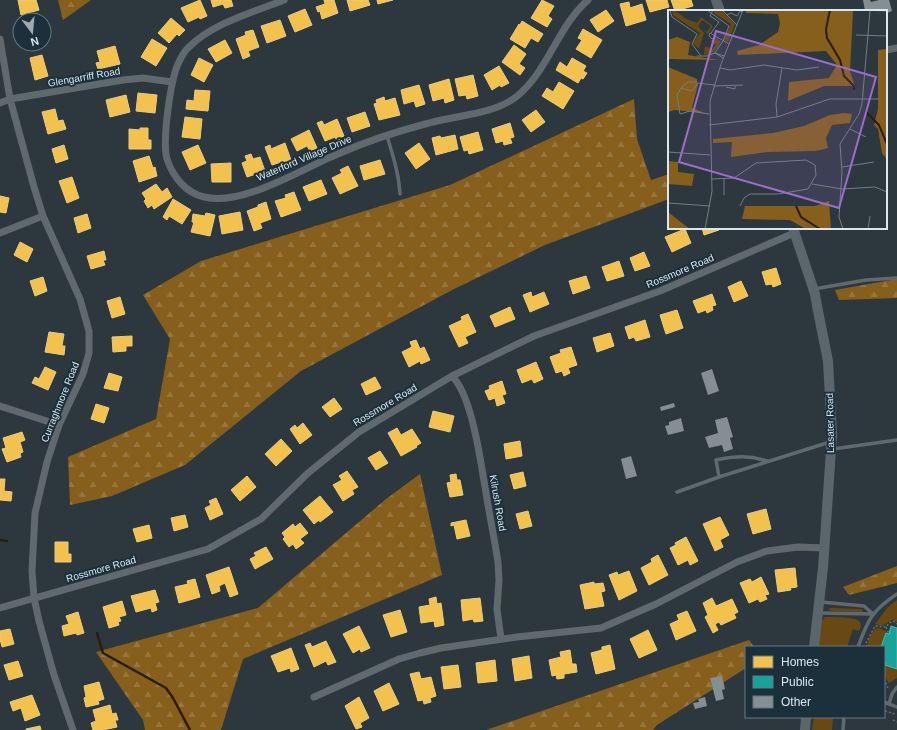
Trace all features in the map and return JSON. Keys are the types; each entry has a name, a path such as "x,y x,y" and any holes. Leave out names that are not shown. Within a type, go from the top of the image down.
{"street":[{"name":"Waterford Village Drive","path":"284,0 232,21 203,35 187,49 181,58 172,82 166,137 167,158 171,170 185,188 194,194 205,198 216,199 227,199 241,196 284,180 356,146 428,123 480,112 496,107 515,98 535,77 571,18 588,0"},
{"path":"716,0 720,10"},
{"name":"Curraghmore Road","path":"0,40 10,99 34,187 43,216 80,299 89,331 89,352 83,374 59,425 47,462 34,513 32,571 34,598 54,675 73,730"},
{"path":"887,50 897,48"},
{"name":"Glengarriff Road","path":"0,103 10,99 123,80 143,78 172,82"},
{"path":"0,233 43,216"},
{"name":"Lasater Road","path":"794,230 813,289 828,360 832,435 824,548 814,646"},
{"name":"Rossmore Road","path":"0,608 208,549 261,519 308,473 359,432 452,376 534,336 660,291 794,230"},
{"name":"Kilrush Road","path":"452,376 468,406 477,443 498,562 499,580 497,609 501,640"},
{"path":"0,406 59,425"},
{"path":"314,697 399,659 441,648 601,628 656,604 737,562 767,550 798,547 824,548"},
{"path":"805,730 806,718"}],"lane":[{"path":"387,136 398,174 400,194"},
{"path":"813,289 866,280 897,278"},
{"path":"677,492 768,461 831,445 897,440"},
{"path":"720,477 716,460 732,456 756,457 768,461"},
{"path":"858,646 865,627 873,614 884,603 897,594"},
{"path":"819,602 864,606 873,614"},
{"path":"818,613 873,614"},
{"path":"889,704 892,694 897,687"},
{"path":"885,702 897,706"},
{"path":"843,730 844,718"}],"path":[{"path":"867,646 866,643 874,626 886,627 891,622 896,622 897,624"},
{"path":"886,627 889,634"},
{"path":"885,681 888,688"},
{"path":"885,711 895,714"},
{"path":"893,720 897,722"}],"shaded area":[{"path":"897,600 897,622 892,620 882,626 875,624 888,607"},
{"path":"830,608 861,609 863,611 831,611 829,610"},
{"path":"825,617 838,617 857,620 860,622 861,626 859,631 853,629 847,646 818,646 820,623"},
{"path":"878,628 886,631 887,634 886,633 881,646 868,646 868,642 875,629"},
{"path":"885,665 897,669 897,678 889,683 885,677"},
{"path":"814,718 833,718 832,730 812,730"}],"green space":[{"path":"58,0 91,0 63,20"},
{"path":"634,99 637,139 651,180 668,174 668,199 545,245 454,289 301,371 185,465 112,496 70,505 68,457 156,419 170,339 143,295 201,261 450,185"},
{"path":"897,279 897,298 839,300 835,290"},
{"path":"420,474 442,575 243,659 221,730 145,730 143,720 96,652 258,608 386,499"},
{"path":"897,566 897,583 849,595 843,587"},
{"path":"749,640 753,646 745,646 745,669 657,725 653,730 486,730"}],"building: Homes":[{"path":"18,0 36,0 39,10 32,12 20,12"},
{"path":"200,0 207,16 200,19 199,17 188,22 181,8"},
{"path":"211,0 231,0 233,6 225,8 223,4 213,7"},
{"path":"324,0 334,0 338,13 322,19 320,11 318,12 316,7 325,4"},
{"path":"347,0 368,0 370,5 350,11"},
{"path":"377,0 393,0 378,4"},
{"path":"542,0 554,6 548,16 552,19 547,27 531,18"},
{"path":"646,0 667,0 669,7 650,12"},
{"path":"671,0 691,0 693,6 675,10"},
{"path":"629,2 630,8 642,4 646,20 626,26 620,4"},
{"path":"305,9 312,25 295,32 288,16"},
{"path":"606,10 614,21 598,32 590,20"},
{"path":"171,18 185,30 179,36 177,34 169,43 158,33"},
{"path":"280,20 286,36 267,43 261,26"},
{"path":"522,21 543,34 538,42 531,38 525,48 510,39"},
{"path":"583,29 602,40 591,58 576,49 582,40 578,38"},
{"path":"253,30 259,47 248,51 250,56 243,59 236,39 246,35 245,32"},
{"path":"152,39 167,48 156,66 141,57"},
{"path":"225,40 232,53 216,62 208,49"},
{"path":"514,45 526,54 519,64 525,68 520,75 502,62"},
{"path":"115,46 120,64 98,69 96,63 100,62 97,51"},
{"path":"42,55 48,76 35,80 30,58"},
{"path":"199,58 213,65 204,82 191,75"},
{"path":"572,58 586,66 583,71 587,73 578,83 556,70 560,62 567,67"},
{"path":"499,66 509,83 501,87 500,85 492,90 484,75"},
{"path":"473,75 478,96 467,99 466,95 459,96 455,79"},
{"path":"449,79 454,100 445,103 444,98 433,101 429,85"},
{"path":"559,82 574,91 563,109 542,96 547,88 553,92"},
{"path":"419,85 425,104 416,107 414,101 404,104 401,90"},
{"path":"195,90 210,91 208,111 186,109 187,100 194,101"},
{"path":"138,93 157,95 155,113 136,111"},
{"path":"126,95 130,112 110,117 106,100"},
{"path":"384,97 385,101 395,98 400,115 379,120 374,104 377,103 376,100"},
{"path":"55,109 58,121 63,120 66,129 48,134 42,112"},
{"path":"536,110 545,122 531,132 522,120"},
{"path":"365,112 370,126 352,132 347,118"},
{"path":"185,117 202,119 200,139 182,137"},
{"path":"337,119 344,136 336,139 335,137 325,141 317,123 322,121 324,125"},
{"path":"510,123 514,137 510,138 512,143 504,145 503,141 496,143 492,129"},
{"path":"140,128 148,128 148,140 151,140 151,149 129,149 129,129 140,130"},
{"path":"309,130 317,148 310,151 307,146 297,151 291,139"},
{"path":"478,132 483,150 469,154 468,150 464,151 460,137"},
{"path":"455,135 458,149 436,155 432,138"},
{"path":"285,143 291,160 272,165 265,147 270,145 271,149"},
{"path":"419,143 430,159 416,169 405,153"},
{"path":"64,145 68,159 56,163 52,149"},
{"path":"198,145 206,163 190,170 182,152"},
{"path":"251,154 253,159 260,157 265,171 247,177 242,163 247,161 245,156"},
{"path":"149,156 153,168 155,167 157,176 139,182 133,161"},
{"path":"380,160 385,174 364,180 360,166"},
{"path":"231,163 231,182 212,182 211,164"},
{"path":"348,166 358,186 340,194 332,178 342,173 340,170"},
{"path":"72,177 79,198 67,203 59,181"},
{"path":"321,180 327,194 309,201 303,187"},
{"path":"156,184 162,192 167,188 172,197 154,209 152,205 148,208 144,201 146,199 142,193"},
{"path":"294,192 301,210 281,217 275,201 286,198 285,195"},
{"path":"0,196 9,198 6,213 0,212"},
{"path":"173,199 191,210 182,224 169,216 167,220 163,217"},
{"path":"266,202 271,219 260,223 262,228 254,231 247,211"},
{"path":"240,212 243,230 222,234 219,216"},
{"path":"206,213 215,215 210,236 191,232 194,222 192,222 193,214 205,216"},
{"path":"87,214 91,228 78,233 74,218"},
{"path":"685,229 691,243 672,252 665,237"},
{"path":"702,229 719,229 719,230 704,235"},
{"path":"20,242 33,249 27,262 14,255"},
{"path":"104,251 106,260 103,260 105,265 91,269 87,256"},
{"path":"644,252 650,266 635,271 630,258"},
{"path":"619,261 624,276 607,281 602,267"},
{"path":"776,268 781,284 773,287 772,284 766,285 762,272"},
{"path":"586,276 590,288 573,294 569,281"},
{"path":"43,277 47,291 35,296 30,281"},
{"path":"741,281 748,296 734,302 728,287"},
{"path":"531,292 532,297 544,292 549,304 530,312 523,295"},
{"path":"712,294 716,305 712,306 713,310 707,313 706,310 698,313 693,301"},
{"path":"120,297 125,314 112,318 107,301"},
{"path":"510,307 515,319 495,327 490,316"},
{"path":"677,310 683,328 666,334 660,315"},
{"path":"468,314 476,332 465,337 468,343 459,347 449,326 462,320 461,317"},
{"path":"645,320 650,337 636,341 634,337 629,339 625,327"},
{"path":"49,332 64,334 62,346 65,346 64,355 45,352"},
{"path":"610,333 614,346 597,352 593,338"},
{"path":"132,336 132,346 126,346 126,351 113,352 112,337"},
{"path":"416,340 420,349 424,347 430,360 421,364 420,361 409,367 402,352 412,347 410,342"},
{"path":"571,347 577,365 568,368 570,373 564,376 562,371 556,373 550,357 561,353 560,350"},
{"path":"536,362 543,379 534,383 532,379 522,383 517,370"},
{"path":"45,367 56,372 48,390 32,383 35,377 39,379"},
{"path":"109,373 122,377 118,391 104,388"},
{"path":"375,377 381,388 366,395 361,384"},
{"path":"502,381 506,394 502,395 505,403 497,406 495,398 489,400 485,391 490,389 489,386"},
{"path":"334,398 342,409 330,417 322,407"},
{"path":"96,404 109,408 104,423 91,419"},
{"path":"433,411 454,416 450,432 429,427"},
{"path":"303,423 312,435 300,444 290,429 295,425 297,428"},
{"path":"397,428 401,435 412,429 421,443 401,456 388,433"},
{"path":"22,432 25,440 20,442 23,452 20,453 21,457 7,462 2,449 6,448 3,438"},
{"path":"281,439 292,451 276,466 265,454"},
{"path":"520,441 522,456 506,459 504,444"},
{"path":"380,451 388,463 376,470 368,458"},
{"path":"347,471 358,487 352,490 354,494 343,501 333,485 342,480 339,476"},
{"path":"523,472 526,486 514,489 510,475"},
{"path":"456,474 457,480 460,480 463,495 450,497 447,483 451,482 450,475"},
{"path":"247,476 256,487 240,501 231,490"},
{"path":"0,479 5,479 4,491 12,492 11,501 0,500"},
{"path":"320,496 333,512 320,522 319,520 314,524 303,510"},
{"path":"216,498 223,514 210,520 205,508 211,505 209,501"},
{"path":"766,509 771,529 753,534 747,514"},
{"path":"528,511 532,526 520,529 516,514"},
{"path":"185,515 188,527 174,531 171,518"},
{"path":"720,517 729,535 720,540 723,547 715,551 703,524"},
{"path":"466,520 470,536 457,539 454,525 451,526 451,523"},
{"path":"300,523 308,533 300,539 304,543 296,549 293,544 289,547 283,539 285,537 282,533 293,524 295,527"},
{"path":"149,525 152,538 137,542 133,529"},
{"path":"686,537 698,561 690,565 688,560 678,565 670,548 676,545 675,543"},
{"path":"55,542 68,542 68,554 71,554 71,562 55,562"},
{"path":"266,547 273,559 255,569 250,559 256,556 254,553"},
{"path":"658,555 668,575 649,585 641,568 652,562 651,559"},
{"path":"229,567 238,594 230,597 225,583 219,586 220,591 212,594 206,575"},
{"path":"795,568 797,587 790,588 791,590 778,592 775,570"},
{"path":"629,571 637,591 619,600 609,575 617,572 618,575"},
{"path":"761,577 769,594 765,595 767,599 760,602 758,599 749,603 740,583 750,579 752,582"},
{"path":"195,579 200,597 179,603 175,587 188,584 187,581"},
{"path":"594,582 594,584 603,583 605,591 601,592 604,606 585,609 580,585"},
{"path":"155,590 159,602 155,603 157,610 152,612 151,608 136,612 131,596"},
{"path":"436,597 437,604 441,603 444,625 435,627 434,621 421,623 419,607 430,605 429,599"},
{"path":"480,598 483,621 474,622 473,619 463,621 461,600"},
{"path":"712,598 716,606 732,599 738,612 734,614 736,618 721,625 719,622 715,624 718,630 713,633 705,617 708,615 703,603"},
{"path":"122,601 126,615 119,617 121,621 118,622 119,625 109,628 103,607"},
{"path":"400,610 407,632 391,637 383,615"},
{"path":"687,611 696,631 676,640 670,624 679,620 677,615"},
{"path":"78,612 84,633 64,636 62,626 69,624 66,616"},
{"path":"359,626 370,648 361,652 360,649 353,653 343,634"},
{"path":"10,629 14,644 2,647 0,631"},
{"path":"648,630 657,650 639,658 630,639"},
{"path":"326,641 336,662 328,665 326,661 314,667 305,645 310,643 312,647"},
{"path":"610,645 615,669 596,674 591,653 602,650 602,647"},
{"path":"291,648 299,669 291,672 290,668 278,672 271,656"},
{"path":"570,650 572,664 576,664 577,672 564,674 564,678 557,679 556,675 552,676 549,660 561,657 560,652"},
{"path":"529,656 532,678 515,681 512,659"},
{"path":"495,660 497,681 478,683 476,663"},
{"path":"18,661 23,676 9,680 4,665"},
{"path":"458,665 461,687 444,689 441,667"},
{"path":"419,672 421,679 431,677 436,696 430,698 431,702 424,704 423,700 418,701 410,674"},
{"path":"99,682 104,699 98,701 99,704 86,707 84,686"},
{"path":"389,683 399,704 383,711 374,691"},
{"path":"32,695 40,715 25,721 21,708 13,711 10,702"},
{"path":"359,697 369,718 360,723 362,727 356,729 345,706"},
{"path":"110,705 112,714 116,713 118,720 115,720 117,727 103,730 93,730 91,723 96,721 93,710"},
{"path":"40,726 41,730 26,730 26,729"}],"building: Public":[{"path":"891,626 897,628 897,669 885,665 885,646 881,646 886,633 889,634"}],"building: Other":[{"path":"863,0 870,0 871,2 889,0 892,11 887,13 887,10 865,10"},
{"path":"712,369 719,391 708,395 701,373"},
{"path":"674,403 675,407 661,411 660,407"},
{"path":"727,417 733,437 730,438 733,449 724,452 722,445 709,448 705,437 718,433 715,420"},
{"path":"681,418 684,431 668,435 665,426 669,425 669,422"},
{"path":"631,456 637,476 626,479 621,459"},
{"path":"722,676 725,689 722,690 724,699 716,701 710,678"},
{"path":"705,697 707,706 695,709 693,703 699,702 698,699"}],"waterway":[{"path":"0,540 7,541"},
{"path":"97,633 103,653 166,688 190,730"}]}
